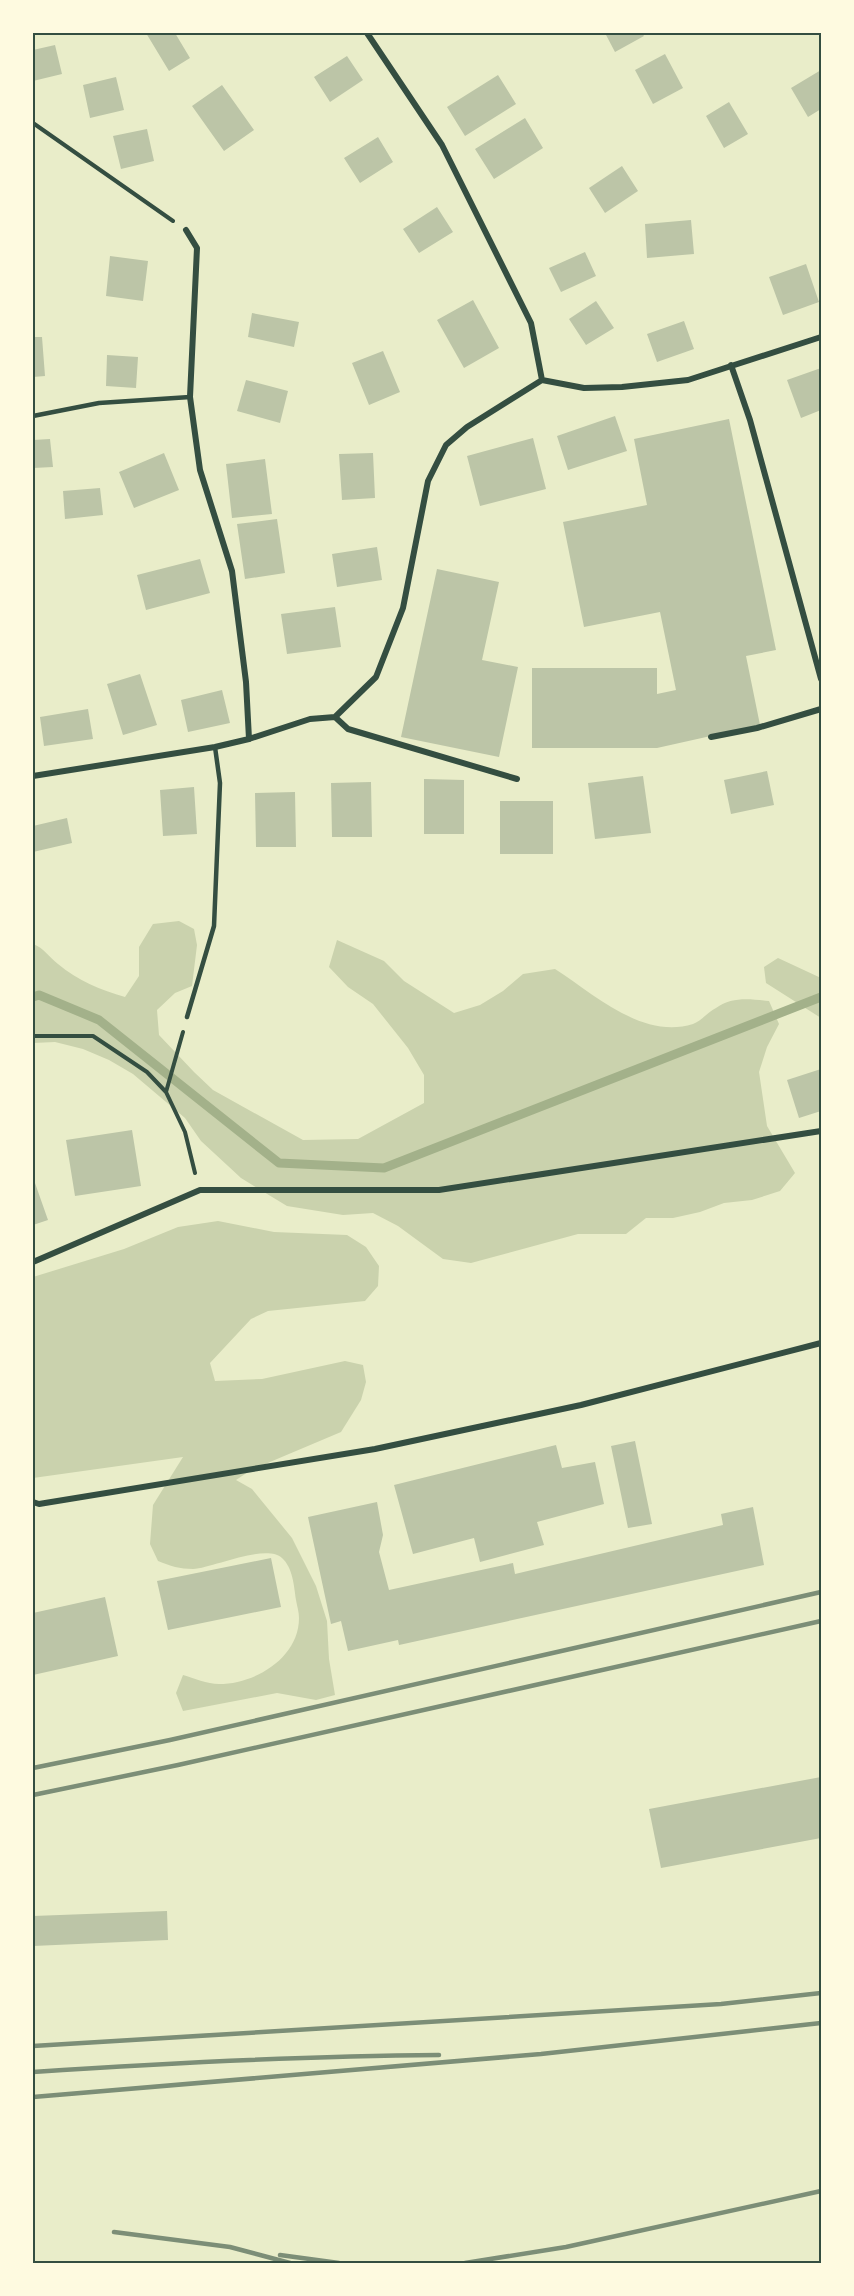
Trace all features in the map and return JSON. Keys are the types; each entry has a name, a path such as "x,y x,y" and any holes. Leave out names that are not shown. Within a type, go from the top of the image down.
{"street":[{"path":"367,33 447,156 531,323 542,380"},
{"path":"186,230 197,248 190,398 200,470 232,572 246,682 249,739"},
{"path":"33,776 215,747 249,739 309,719 335,717 376,677 403,608 428,481 446,445 467,427 542,380 584,388 622,387 687,380 821,337"},
{"path":"731,365 757,442 821,679"},
{"path":"711,737 757,728 821,709"},
{"path":"335,717 348,729 517,779"},
{"path":"33,1262 200,1190 439,1190 821,1131"},
{"path":"33,1502 39,1504 375,1449 581,1406 821,1343"}],"lane":[{"path":"33,416 99,403 190,398"},
{"path":"187,1017 214,926 220,783 215,747"}],"path":[{"path":"33,123 186,230"},
{"path":"166,1092 187,1017"},
{"path":"33,1036 93,1036 147,1072 166,1092 185,1132 200,1190"}],"green space":[{"path":"179,921 194,929 197,945 192,986 175,993 157,1010 159,1035 213,1090 303,1140 358,1139 424,1103 424,1075 408,1048 373,1004 348,987 329,967 337,940 384,961 404,981 454,1013 480,1005 503,991 523,974 555,969 620,1012 656,1026 674,1027 693,1024 722,1004 735,1000 769,1001 779,1024 767,1047 759,1072 767,1126 795,1173 780,1191 752,1200 724,1203 700,1212 673,1218 646,1218 626,1234 578,1234 471,1263 443,1259 398,1226 373,1213 343,1215 287,1206 241,1178 201,1141 185,1118 133,1074 83,1049 55,1042 33,1043 33,944 82,980 125,997 139,976 139,947 153,924"},
{"path":"778,958 821,978 821,1018 766,983 764,967"},
{"path":"218,1221 274,1232 347,1235 366,1247 379,1266 378,1286 365,1301 268,1311 251,1319 210,1363 215,1381 262,1379 345,1361 363,1365 366,1382 361,1400 341,1432 251,1470 236,1480 252,1489 292,1538 316,1586 327,1621 329,1659 335,1695 316,1700 277,1693 183,1711 176,1693 183,1675 210,1683 233,1683 260,1674 272,1666 292,1645 299,1618 291,1572 282,1558 264,1553 193,1569 175,1567 158,1561 150,1544 153,1505 183,1457 33,1478 33,1277 124,1249 178,1227"}],"building":[{"path":"146,33 175,33 190,58 169,71"},
{"path":"605,33 642,33 644,36 615,52"},
{"path":"55,45 62,74 33,81 33,50"},
{"path":"665,54 683,88 653,104 635,70"},
{"path":"347,56 363,80 330,102 314,77"},
{"path":"821,70 821,109 808,117 791,88"},
{"path":"498,75 516,104 465,136 447,107"},
{"path":"116,77 124,110 90,118 83,85"},
{"path":"222,85 254,130 224,151 192,106"},
{"path":"729,102 748,134 724,148 706,116"},
{"path":"525,118 543,148 494,179 475,149"},
{"path":"147,129 154,161 121,169 113,136"},
{"path":"378,137 393,162 360,183 344,158"},
{"path":"622,166 638,191 605,213 589,188"},
{"path":"437,207 453,232 419,253 403,229"},
{"path":"691,220 694,254 647,258 645,224"},
{"path":"585,252 596,276 561,292 549,268"},
{"path":"110,256 148,261 143,301 106,296"},
{"path":"806,264 819,302 783,315 769,277"},
{"path":"473,300 499,348 464,368 437,320"},
{"path":"596,301 614,328 586,345 569,319"},
{"path":"252,313 299,322 294,347 248,337"},
{"path":"684,321 694,349 657,362 647,334"},
{"path":"33,337 42,337 45,376 33,377"},
{"path":"383,351 400,392 369,405 352,363"},
{"path":"107,355 138,357 136,388 106,386"},
{"path":"821,368 821,410 801,418 787,380"},
{"path":"246,380 288,391 280,423 237,411"},
{"path":"615,416 627,451 568,470 557,436"},
{"path":"729,419 776,650 746,656 760,725 657,748 532,748 532,668 657,668 657,694 676,690 660,612 584,627 563,522 647,505 634,439"},
{"path":"533,438 546,489 480,506 467,456"},
{"path":"50,439 53,467 33,468 33,440"},
{"path":"164,453 179,490 134,508 119,472"},
{"path":"373,453 375,498 342,500 339,454"},
{"path":"265,459 272,514 232,518 226,464"},
{"path":"100,488 103,515 65,519 63,491"},
{"path":"277,519 285,573 245,579 237,524"},
{"path":"377,547 382,580 337,587 332,554"},
{"path":"200,559 210,593 146,610 137,575"},
{"path":"437,569 499,582 482,660 518,667 499,757 401,737"},
{"path":"335,607 341,647 287,654 281,614"},
{"path":"140,674 157,725 123,735 107,684"},
{"path":"222,690 230,723 188,732 181,700"},
{"path":"88,709 93,739 44,746 40,717"},
{"path":"767,771 774,805 731,814 724,780"},
{"path":"643,776 651,833 595,839 588,783"},
{"path":"424,779 464,780 464,834 424,834"},
{"path":"371,782 372,837 332,837 331,783"},
{"path":"194,787 197,834 163,836 160,790"},
{"path":"295,792 296,847 256,847 255,793"},
{"path":"500,801 553,801 553,854 500,854"},
{"path":"67,818 72,843 33,852 33,826"},
{"path":"821,1069 821,1111 799,1118 787,1080"},
{"path":"132,1130 141,1186 75,1196 66,1140"},
{"path":"35,1183 48,1220 33,1225 33,1184"},
{"path":"635,1441 652,1524 628,1528 611,1446"},
{"path":"556,1445 562,1468 595,1462 604,1504 537,1522 544,1545 480,1562 474,1538 413,1554 394,1485"},
{"path":"377,1502 383,1535 379,1552 389,1590 513,1563 515,1574 723,1525 721,1514 753,1507 764,1565 399,1645 398,1640 348,1651 341,1621 331,1624 308,1517"},
{"path":"271,1558 281,1607 168,1630 157,1581"},
{"path":"105,1597 118,1656 33,1675 33,1613"},
{"path":"821,1777 821,1838 661,1868 649,1809"},
{"path":"167,1911 168,1940 33,1946 33,1916"}],"waterway":[{"path":"33,997 39,995 99,1020 279,1163 384,1168 821,997"}],"railway":[{"path":"33,1768 170,1740 821,1592"},
{"path":"33,1795 178,1765 821,1621"},
{"path":"33,2046 721,2004 821,1993"},
{"path":"33,2097 541,2054 821,2023"},
{"path":"33,2072 236,2060 439,2055"},
{"path":"465,2263 566,2247 821,2191"},
{"path":"114,2232 230,2247 290,2263"},
{"path":"280,2255 339,2263"}]}
